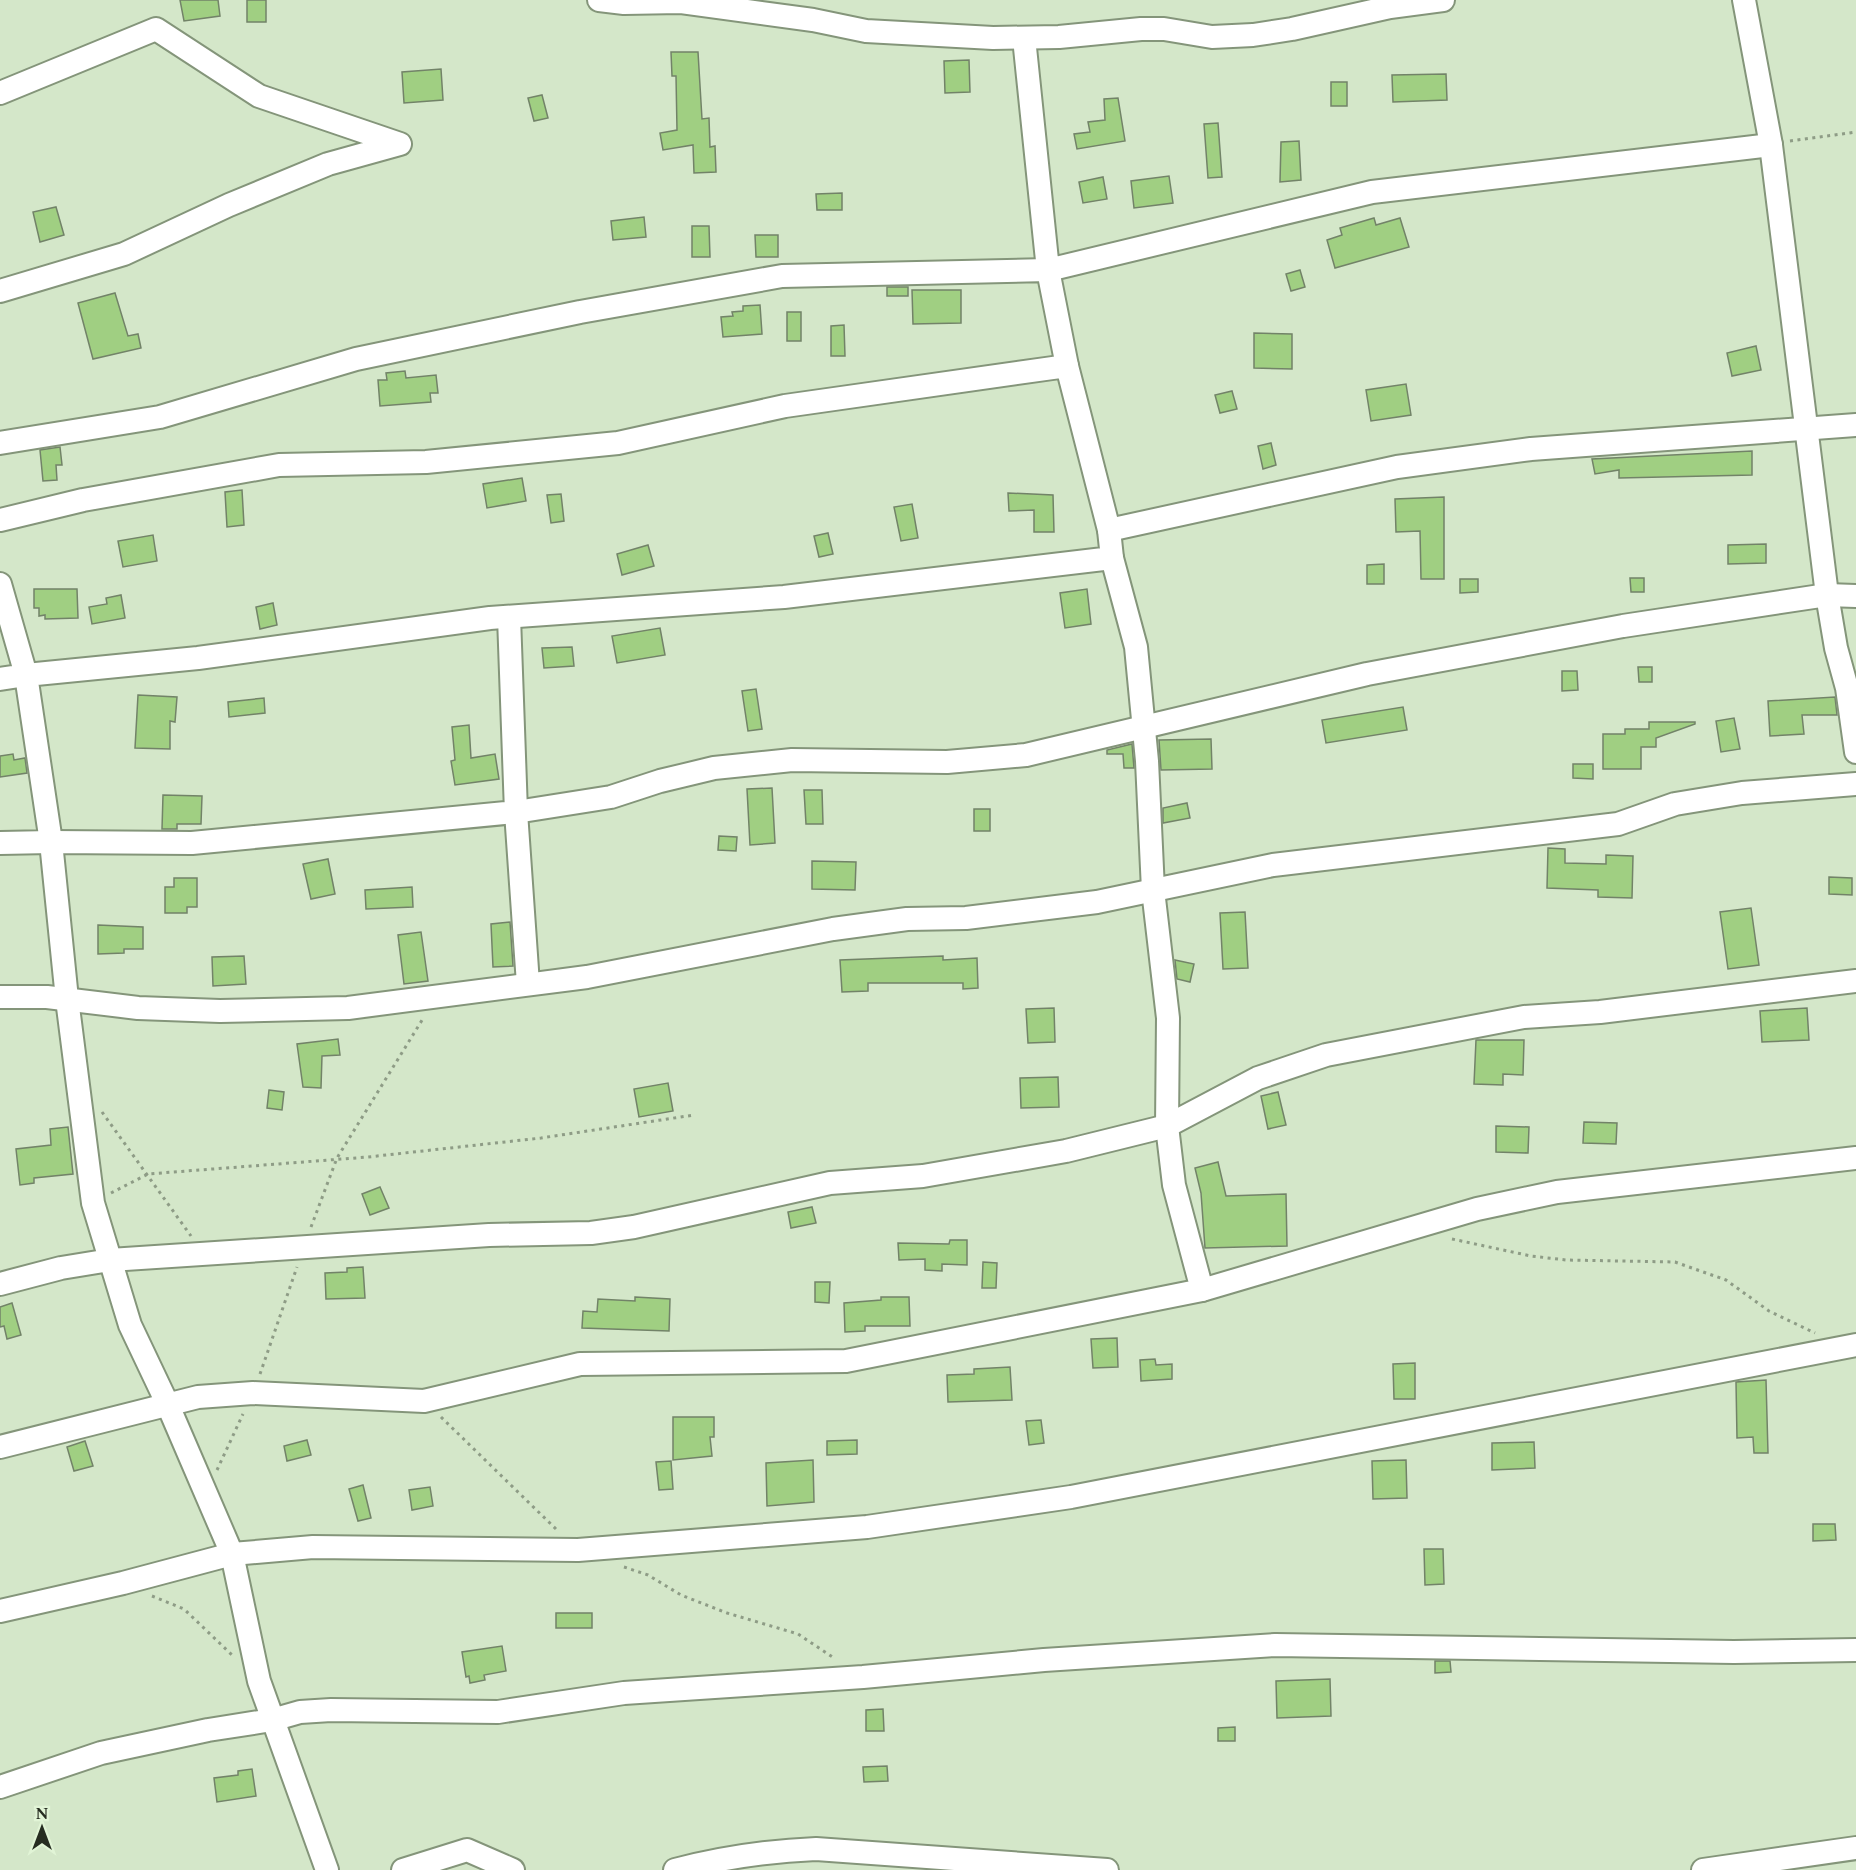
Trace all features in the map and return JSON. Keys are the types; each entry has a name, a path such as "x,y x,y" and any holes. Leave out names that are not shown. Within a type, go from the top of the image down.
{"street":[{"path":"599,0 624,3 681,2 897,34 1024,38 1141,29 1164,29 1212,37 1253,35 1292,29 1390,7 1443,0"},
{"path":"1744,0 1771,145 1827,595 1836,648 1847,688 1856,752"},
{"path":"0,93 156,29 259,96 400,144 328,164 229,205 124,254 0,291"},
{"path":"1024,38 1048,270 1067,366 1109,531 1112,558 1136,647 1144,726 1153,890 1168,1018 1167,1126 1174,1185 1202,1290"},
{"path":"0,442 160,417 356,358 580,312 782,276 1048,270 1372,192 1771,145"},
{"path":"0,520 83,500 279,465 426,462 618,443 785,406 1067,366"},
{"path":"1109,531 1396,467 1531,449 1856,425"},
{"path":"0,679 198,658 509,617 784,597 1112,558"},
{"path":"0,584 26,675 51,842 67,999 93,1203 130,1325 167,1403 232,1554 259,1681 327,1870"},
{"path":"0,843 192,843 516,812 611,797 660,781 714,768 792,760 947,762 1026,755 1401,668 1623,626 1827,595 1856,596"},
{"path":"509,617 516,812 528,984"},
{"path":"0,997 67,999 138,1008 220,1011 348,1008 587,977 833,928 907,919 966,918 1096,902 1273,865 1618,824 1676,804 1742,793 1856,784"},
{"path":"0,1284 60,1268 110,1260 202,1252 489,1235 591,1233 772,1198 830,1183 923,1176 1066,1151 1167,1126 1258,1078 1326,1055 1524,1017 1600,1012 1856,981"},
{"path":"0,1448 167,1403 198,1397 253,1393 424,1401 580,1364 846,1361 1202,1290 1477,1209 1557,1192 1856,1158"},
{"path":"0,1611 123,1583 232,1554 313,1547 578,1550 867,1527 1071,1497 1856,1345"},
{"path":"0,1787 32,1774 101,1754 208,1730 272,1720 300,1712 331,1710 498,1712 624,1693 863,1677 1044,1660 1275,1645 1734,1652 1856,1650"},
{"path":"1703,1870 1856,1848"},
{"path":"675,1870 718,1860 816,1849 1107,1870"},
{"path":"403,1870 467,1850 513,1870"}],"path":[{"path":"1771,145 1799,138 1856,132"},
{"path":"206,1493 253,1393 337,1158 437,996"},
{"path":"99,1108 202,1252"},
{"path":"93,1203 148,1174 368,1157 541,1138 694,1115"},
{"path":"1448,1238 1548,1258 1675,1262 1726,1280 1769,1311 1820,1335"},
{"path":"123,1583 184,1609 234,1657"}],"building":[{"path":"180,0 218,0 220,16 184,21"},
{"path":"247,0 266,0 266,22 247,22"},
{"path":"671,52 698,52 702,119 709,118 710,147 715,146 716,172 694,173 693,145 663,150 660,133 677,130 676,76 672,76"},
{"path":"969,60 970,92 945,93 944,61"},
{"path":"441,69 443,100 404,103 402,72"},
{"path":"1446,74 1447,100 1393,102 1392,75"},
{"path":"1331,82 1347,82 1347,106 1331,106"},
{"path":"542,95 548,118 534,121 528,98"},
{"path":"1118,98 1125,141 1077,149 1074,134 1090,132 1088,122 1105,120 1104,99"},
{"path":"1218,123 1222,177 1208,178 1204,124"},
{"path":"1299,141 1301,180 1280,182 1281,142"},
{"path":"1169,176 1173,203 1134,208 1131,181"},
{"path":"1103,177 1107,199 1083,203 1079,182"},
{"path":"842,193 842,210 817,210 816,194"},
{"path":"56,207 64,235 40,242 33,212"},
{"path":"644,217 646,237 613,240 611,221"},
{"path":"1374,218 1376,225 1400,218 1409,247 1335,268 1327,240 1342,235 1340,228"},
{"path":"692,226 709,226 710,257 692,257"},
{"path":"755,235 778,235 778,257 756,257"},
{"path":"1300,270 1305,287 1291,291 1286,274"},
{"path":"887,287 908,287 908,296 887,296"},
{"path":"912,290 961,290 961,323 913,324"},
{"path":"115,293 128,336 138,334 141,348 93,359 78,303"},
{"path":"760,305 762,334 723,337 721,317 733,316 732,312 743,311 743,306"},
{"path":"787,312 801,312 801,341 787,341"},
{"path":"844,325 845,356 831,356 831,326"},
{"path":"1254,333 1292,334 1292,369 1254,368"},
{"path":"1756,346 1761,370 1732,376 1727,353"},
{"path":"405,371 406,378 436,375 438,393 430,393 431,402 380,406 378,380 387,380 386,373"},
{"path":"1406,384 1411,415 1371,421 1366,390"},
{"path":"1232,391 1237,409 1220,413 1215,395"},
{"path":"1271,443 1276,465 1263,469 1258,446"},
{"path":"60,447 62,465 56,465 57,480 43,481 40,450"},
{"path":"1752,451 1752,475 1619,478 1619,470 1595,474 1592,459"},
{"path":"522,478 526,501 487,508 483,484"},
{"path":"242,490 244,525 227,527 225,492"},
{"path":"1008,493 1053,495 1054,532 1034,532 1034,510 1009,511"},
{"path":"561,494 564,521 551,523 547,495"},
{"path":"1444,497 1444,579 1421,579 1420,531 1396,532 1395,499"},
{"path":"912,504 918,538 901,541 894,507"},
{"path":"828,533 833,554 819,557 814,536"},
{"path":"153,535 157,561 123,567 118,541"},
{"path":"1766,544 1766,563 1728,564 1728,545"},
{"path":"648,545 654,566 622,575 617,554"},
{"path":"1384,564 1384,584 1367,584 1367,565"},
{"path":"1630,578 1644,578 1644,592 1631,592"},
{"path":"1460,579 1478,579 1478,592 1460,593"},
{"path":"34,589 77,589 78,618 45,619 45,615 39,616 39,608 34,608"},
{"path":"1087,589 1091,624 1065,628 1060,593"},
{"path":"121,595 125,618 92,624 89,607 107,604 106,598"},
{"path":"273,603 277,625 260,629 256,607"},
{"path":"660,628 665,655 617,663 612,636"},
{"path":"572,647 574,666 544,668 542,648"},
{"path":"1638,667 1652,667 1652,682 1639,682"},
{"path":"1562,671 1577,671 1578,690 1562,691"},
{"path":"756,689 762,729 748,731 742,691"},
{"path":"138,695 177,697 175,722 170,721 170,749 135,748"},
{"path":"1835,697 1837,715 1802,715 1804,734 1770,736 1768,701"},
{"path":"264,698 265,713 229,717 228,702"},
{"path":"1403,707 1407,730 1326,743 1322,720"},
{"path":"1734,718 1740,749 1721,752 1716,721"},
{"path":"1649,722 1695,722 1695,724 1656,738 1656,747 1641,747 1641,769 1603,769 1603,734 1625,734 1625,729 1649,729"},
{"path":"469,725 471,758 495,754 499,779 455,785 451,761 455,760 452,727"},
{"path":"1211,739 1212,769 1161,770 1159,740"},
{"path":"1132,744 1134,768 1124,768 1123,754 1107,754 1107,750"},
{"path":"13,754 14,760 25,758 27,773 0,777 0,756"},
{"path":"1573,764 1593,764 1593,779 1573,778"},
{"path":"772,788 775,843 750,845 747,789"},
{"path":"804,790 822,790 823,824 806,824"},
{"path":"163,795 202,796 201,824 177,824 177,829 162,829"},
{"path":"1187,803 1190,818 1163,823 1163,808"},
{"path":"974,809 990,809 990,831 974,831"},
{"path":"719,836 737,837 736,851 718,850"},
{"path":"1548,848 1565,849 1565,863 1606,864 1606,855 1633,856 1632,898 1598,897 1598,890 1547,888"},
{"path":"328,859 335,894 311,899 303,864"},
{"path":"812,861 856,862 855,890 812,889"},
{"path":"1829,877 1852,878 1852,895 1829,894"},
{"path":"174,878 197,878 197,907 187,907 187,913 165,913 165,887 174,887"},
{"path":"412,887 413,907 366,909 365,890"},
{"path":"1751,908 1759,965 1728,969 1720,912"},
{"path":"1245,912 1248,968 1223,969 1220,913"},
{"path":"510,922 513,966 493,967 491,924"},
{"path":"98,925 143,927 143,949 124,949 124,953 98,954"},
{"path":"421,932 428,981 404,984 398,935"},
{"path":"244,956 246,984 213,986 212,957"},
{"path":"943,956 943,960 977,958 978,988 963,989 963,983 868,983 868,991 842,992 840,960"},
{"path":"1175,960 1194,964 1190,982 1177,979"},
{"path":"1054,1008 1055,1042 1028,1043 1026,1009"},
{"path":"1807,1008 1809,1040 1762,1042 1760,1011"},
{"path":"338,1039 340,1055 322,1056 321,1088 303,1087 297,1044"},
{"path":"1476,1040 1524,1040 1523,1075 1503,1074 1503,1085 1474,1084"},
{"path":"1058,1077 1059,1107 1021,1108 1020,1078"},
{"path":"668,1083 673,1111 639,1117 634,1089"},
{"path":"269,1090 284,1092 282,1110 267,1108"},
{"path":"1278,1092 1286,1125 1268,1129 1261,1096"},
{"path":"1584,1122 1617,1123 1616,1144 1583,1143"},
{"path":"1496,1126 1529,1127 1528,1153 1496,1152"},
{"path":"68,1127 73,1174 34,1178 34,1183 20,1185 16,1149 51,1145 50,1129"},
{"path":"1218,1162 1226,1196 1286,1194 1287,1246 1205,1248 1201,1193 1195,1168"},
{"path":"380,1187 389,1208 370,1215 362,1194"},
{"path":"812,1207 816,1223 791,1228 788,1212"},
{"path":"950,1240 967,1240 967,1265 942,1264 942,1271 925,1270 925,1259 899,1260 898,1243 949,1244"},
{"path":"983,1262 997,1263 996,1288 982,1288"},
{"path":"363,1267 365,1298 326,1299 325,1273 347,1272 347,1268"},
{"path":"815,1282 830,1282 829,1303 815,1302"},
{"path":"635,1297 670,1299 669,1331 582,1328 583,1311 597,1312 598,1299 635,1301"},
{"path":"881,1297 909,1297 910,1326 865,1326 865,1331 845,1332 844,1303 881,1300"},
{"path":"12,1303 21,1335 7,1339 4,1326 0,1327 0,1307"},
{"path":"1117,1338 1118,1367 1093,1368 1091,1339"},
{"path":"1155,1359 1156,1365 1172,1364 1172,1379 1141,1381 1140,1360"},
{"path":"1415,1363 1415,1399 1394,1399 1393,1364"},
{"path":"1010,1367 1012,1400 948,1402 947,1375 974,1374 974,1369"},
{"path":"1766,1380 1768,1453 1754,1453 1753,1437 1737,1438 1736,1382"},
{"path":"673,1417 714,1417 714,1437 710,1437 712,1456 673,1460"},
{"path":"1041,1420 1044,1443 1029,1445 1026,1421"},
{"path":"307,1440 311,1455 287,1461 284,1446"},
{"path":"857,1440 857,1454 827,1455 827,1441"},
{"path":"85,1441 93,1466 74,1471 67,1447"},
{"path":"1534,1442 1535,1468 1492,1470 1492,1443"},
{"path":"813,1460 814,1502 767,1506 766,1463"},
{"path":"1406,1460 1407,1498 1373,1499 1372,1461"},
{"path":"671,1461 673,1489 659,1490 656,1462"},
{"path":"363,1485 371,1518 358,1521 349,1489"},
{"path":"430,1487 433,1506 412,1510 409,1490"},
{"path":"1813,1524 1835,1524 1836,1540 1813,1541"},
{"path":"1424,1549 1443,1549 1444,1584 1425,1585"},
{"path":"556,1613 592,1613 592,1628 556,1628"},
{"path":"502,1646 506,1671 484,1675 485,1680 470,1683 469,1676 466,1677 462,1652"},
{"path":"1435,1661 1450,1661 1451,1672 1435,1673"},
{"path":"1330,1679 1331,1716 1277,1718 1276,1681"},
{"path":"883,1709 884,1731 866,1731 866,1710"},
{"path":"1235,1727 1235,1741 1218,1741 1218,1728"},
{"path":"887,1766 888,1781 864,1782 863,1767"},
{"path":"252,1769 256,1796 217,1802 214,1778 238,1775 238,1771"}]}
